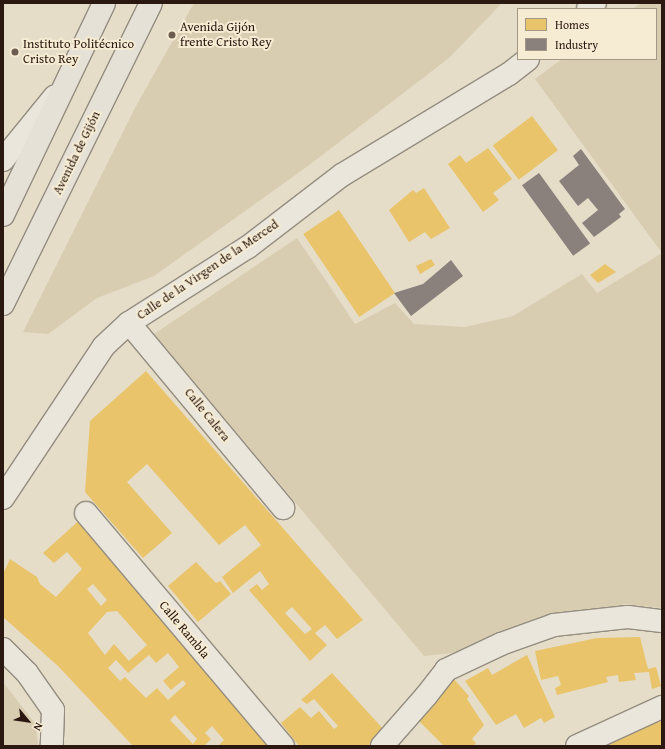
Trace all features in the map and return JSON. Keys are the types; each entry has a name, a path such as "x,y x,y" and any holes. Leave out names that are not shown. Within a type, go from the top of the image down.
{"highway":[{"path":"3,215 104,3"},
{"name":"Avenida de Gijón","path":"3,304 151,3"}],"street":[{"name":"Calle de la Virgen de la Merced","path":"3,498 104,346 129,323 248,247 342,176 509,74 527,60"},
{"path":"3,160 65,84"},
{"name":"Calle Calera","path":"129,323 283,508"},
{"name":"Calle Rambla","path":"86,513 282,746"},
{"path":"382,746 426,696 446,670 501,644 554,625 628,617 662,621"},
{"path":"3,648 26,673 53,710 52,746"},
{"path":"577,746 662,707"}],"shaded area":[{"path":"194,3 502,3 449,58 308,166 154,276 97,298 48,334 23,332 136,106"},
{"path":"641,3 662,3 662,253 535,79 561,60 657,60 657,8 634,8"},
{"path":"297,238 355,324 395,303 414,324 465,327 513,316 582,274 597,293 662,253 662,608 624,604 470,651 424,656 154,334"},
{"path":"3,682 36,725 38,746 3,746"}],"building: Homes":[{"path":"532,116 558,150 519,180 493,145"},
{"path":"488,148 512,179 493,193 499,200 483,212 448,164 460,155 466,163"},
{"path":"424,188 450,228 431,239 425,232 409,242 389,210 413,190 416,193"},
{"path":"339,210 395,293 359,317 303,234"},
{"path":"431,259 435,265 420,274 416,266"},
{"path":"605,264 616,272 598,283 590,275"},
{"path":"146,371 363,620 337,639 325,625 315,633 327,645 310,661 249,590 257,584 262,590 269,584 260,571 233,593 222,577 261,545 245,525 219,545 147,464 127,482 172,533 143,558 85,492 90,421","holes":["292,607 312,629 305,634 285,613"]},
{"path":"83,517 276,746 218,746 224,740 212,726 205,733 211,739 204,746 133,746 58,666 3,617 3,574 10,559 37,577 40,584 56,597 82,569 67,552 54,563 43,553","holes":["93,584 107,600 101,606 87,589","117,611 147,645 129,661 114,644 105,655 88,633 107,612","168,653 179,667 163,681 171,690 183,680 186,684 168,700 157,688 146,698 125,677 120,681 108,668 116,660 128,673 149,655 156,663","175,715 197,739 193,744 170,720"]},
{"path":"196,562 216,583 220,581 231,594 198,622 168,586"},
{"path":"640,637 648,669 656,667 661,686 652,689 649,672 634,673 636,680 619,682 618,675 606,677 608,682 557,695 555,688 561,685 558,676 541,680 535,651 597,638"},
{"path":"527,655 555,717 544,723 541,718 524,728 516,714 496,725 465,681 488,668 492,675"},
{"path":"332,673 386,732 372,746 299,746 281,723 300,707 311,718 319,711 334,729 338,726 314,699 307,704 301,700"},
{"path":"453,678 469,696 467,699 484,725 472,739 476,743 473,746 444,746 415,717"},
{"path":"662,721 662,746 602,746 633,730"}],"building: Industry":[{"path":"581,149 625,209 619,214 621,217 594,237 582,223 598,210 588,198 578,206 559,181 579,165 573,156"},
{"path":"539,173 590,243 573,256 522,185"},
{"path":"451,260 463,276 411,316 394,293 423,284"}],"place":[{"name":"Avenida Gijón frente Cristo Rey","path":"172,35"},
{"name":"Instituto Politécnico Cristo Rey","path":"15,52"}]}
